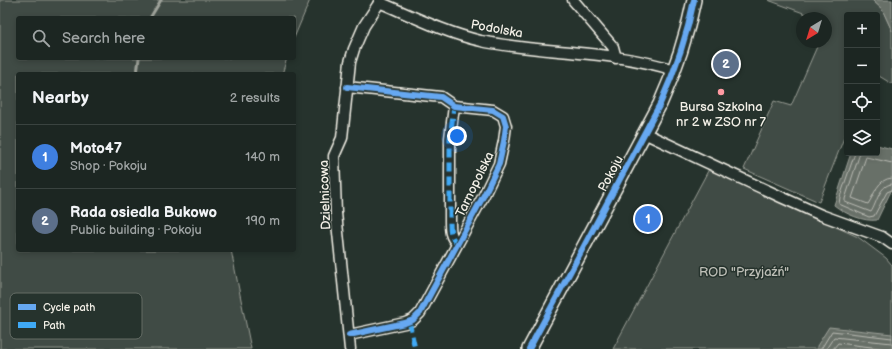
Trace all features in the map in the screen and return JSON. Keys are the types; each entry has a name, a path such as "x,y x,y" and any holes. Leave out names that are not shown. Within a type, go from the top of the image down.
{"street":[{"path":"573,0 613,47 616,58"},
{"name":"Pokoju","path":"528,349 569,276 660,104 685,38 694,0"},
{"name":"Podolska","path":"380,1 453,33 482,41 616,58 658,65 674,70"},
{"name":"Dzielnicowa","path":"350,349 336,213 334,156 342,138 350,62 358,37 380,1"},
{"name":"Tarnopolska","path":"347,87 440,97 454,106 497,111 503,116 506,126 499,164 484,195 417,316 413,320 405,323 349,335"},
{"name":"Tarnopolska","path":"454,106 450,138 450,221 452,236 457,243"},
{"path":"644,133 781,197 882,237 892,244"}],"green space":[{"path":"0,0 310,0 296,33 296,16 16,16 16,60 286,60 283,72 16,72 16,252 231,252 251,349 0,349"},
{"path":"768,0 872,0 882,9 892,31 892,84 880,77 880,12 844,12 844,138 819,202 744,169 774,101 791,106 816,48 832,48 832,12 801,12"},
{"name":"ROD \"Przyjaźń\"","path":"709,169 858,237 886,258 892,265 892,349 613,349"}],"water":[{"path":"872,0 892,0 892,31 882,9"},
{"path":"880,146 892,149 892,189 877,220 861,219 834,205 850,156 880,156"},
{"path":"829,327 892,334 892,349 817,349 817,346"}],"waterway":[{"path":"151,16 161,0"},
{"path":"137,72 139,60"}],"marked path":[{"path":"457,107 454,106 450,138 450,227 452,236 457,243"},
{"path":"409,321 415,349"}],"cycle path":[{"path":"529,349 660,104 680,53 694,0"},
{"path":"347,87 441,97 454,106 493,110 503,116 506,126 499,164 484,195 420,313 413,320 405,323 349,335"}],"place":[{"name":"Rada osiedla Bukowo","path":"726,64"},
{"name":"Bursa Szkolna nr 2 w ZSO nr 7","path":"721,92"},
{"name":"Moto47","path":"648,219"}]}
